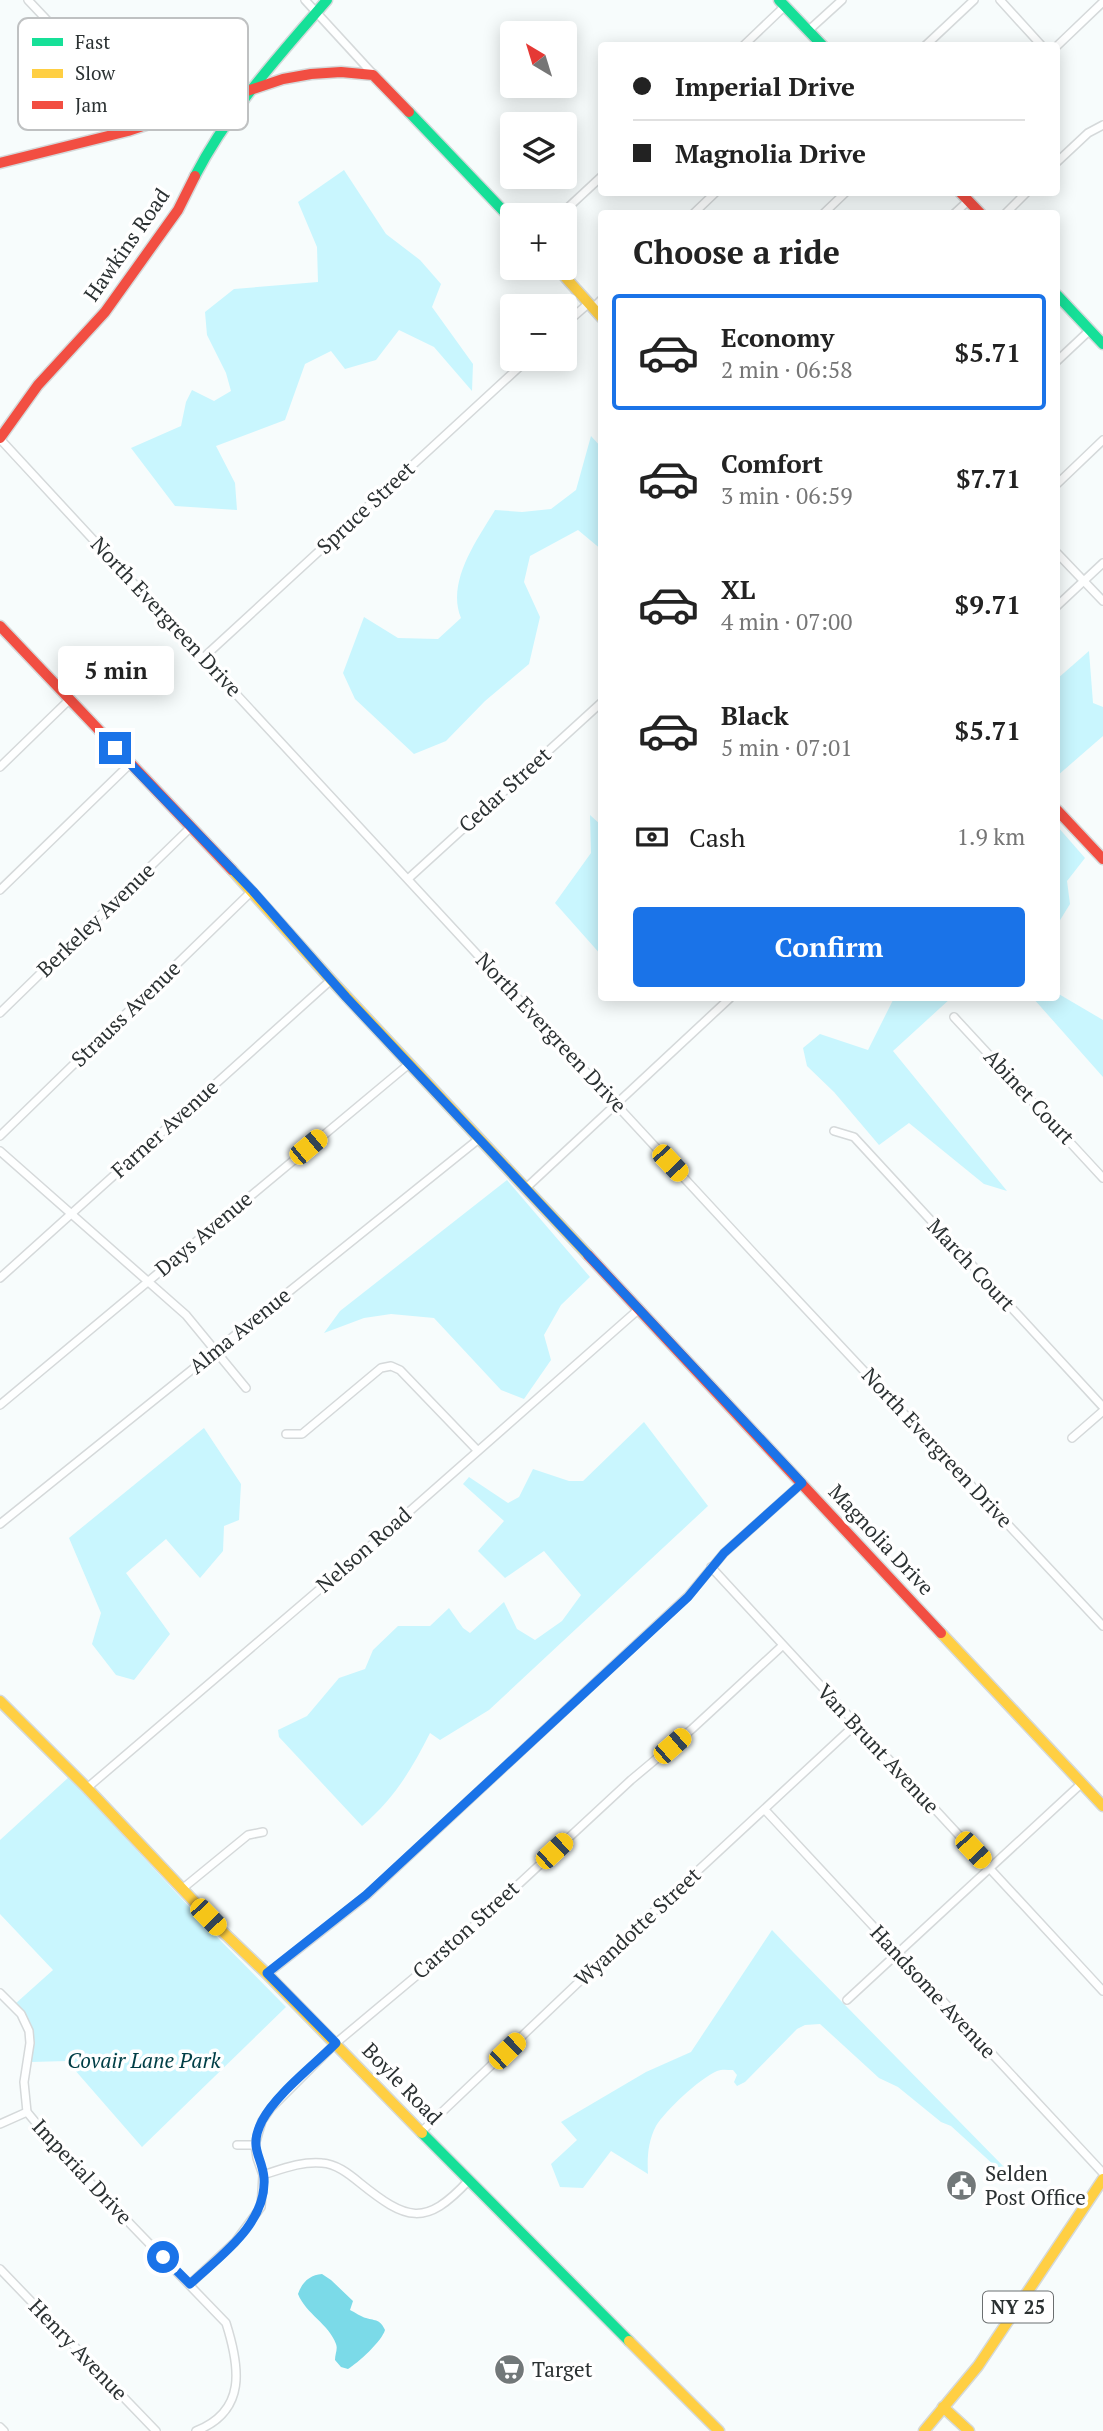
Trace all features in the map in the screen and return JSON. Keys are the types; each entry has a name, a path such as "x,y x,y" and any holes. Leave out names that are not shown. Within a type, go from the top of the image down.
{"street":[{"path":"28,0 45,18"},
{"path":"305,0 500,207"},
{"name":"Hawkins Road","path":"248,93 327,0"},
{"path":"809,30 842,0"},
{"path":"929,42 974,0"},
{"path":"1000,0 1038,42"},
{"path":"1060,42 1103,2"},
{"path":"747,42 782,3 820,42"},
{"path":"248,88 316,72 373,75"},
{"path":"1060,159 1088,133 1103,125"},
{"path":"0,163 131,130"},
{"name":"Hawkins Road","path":"0,439 38,385 105,312 145,258 178,210 204,159 223,130"},
{"path":"572,203 598,180"},
{"path":"697,210 712,196"},
{"path":"827,210 842,196"},
{"path":"1009,210 1023,196"},
{"path":"964,197 977,210"},
{"path":"568,280 598,313"},
{"path":"1060,298 1103,344"},
{"path":"577,315 598,301"},
{"path":"1060,358 1090,330"},
{"name":"Spruce Street","path":"204,657 515,371"},
{"name":"North Evergreen Drive","path":"0,439 409,878 615,1104 1103,1626"},
{"path":"1060,481 1103,440"},
{"path":"1060,556 1103,601"},
{"path":"1060,604 1103,563"},
{"name":"Magnolia Drive","path":"2,634 253,891 409,1064 1103,1806"},
{"path":"0,767 69,700"},
{"name":"Cedar Street","path":"409,878 598,706"},
{"path":"0,890 130,764"},
{"path":"1060,813 1103,859"},
{"name":"Berkeley Avenue","path":"0,1013 191,827"},
{"name":"Strauss Avenue","path":"0,1136 253,891"},
{"name":"Farner Avenue","path":"0,1278 331,980"},
{"path":"526,1188 727,1001"},
{"name":"Abinet Court","path":"954,1017 1103,1178"},
{"name":"Days Avenue","path":"0,1405 409,1064"},
{"name":"March Court","path":"834,1131 854,1137 1103,1409"},
{"name":"Alma Avenue","path":"0,1524 480,1138"},
{"path":"0,1151 186,1315 246,1388"},
{"name":"Nelson Road","path":"87,1788 369,1547 639,1309"},
{"path":"286,1434 302,1434 382,1368 391,1366 400,1370 477,1450"},
{"path":"1072,1438 1103,1409"},
{"path":"267,1973 366,1895 688,1597 711,1567 802,1483"},
{"name":"Van Brunt Avenue","path":"711,1567 1103,1992"},
{"name":"Carston Street","path":"255,2145 262,2121 271,2108 336,2043 452,1947 631,1780 692,1729 782,1646"},
{"name":"Boyle Road","path":"0,1701 87,1788 222,1931 267,1973 719,2431"},
{"name":"Wyandotte Street","path":"421,2132 856,1724"},
{"path":"847,2000 1082,1783"},
{"name":"Handsome Avenue","path":"765,1810 1103,2173"},
{"path":"181,1889 248,1835 263,1832"},
{"name":"Imperial Drive","path":"0,1993 21,2014 29,2031 30,2043 24,2082 27,2112 56,2147 226,2323 231,2340 235,2394 222,2416 196,2431"},
{"path":"0,2124 27,2112"},
{"path":"190,2284 235,2242 261,2207 264,2175 255,2145 237,2145"},
{"path":"264,2175 290,2166 323,2163 345,2172 399,2211 412,2214 426,2212 446,2203 469,2180"},
{"name":"NY 25","path":"924,2431 980,2363 1103,2179"},
{"name":"Henry Avenue","path":"0,2269 156,2431"},
{"path":"943,2407 969,2431"},
{"path":"0,2427 4,2431"}],"green space":[{"path":"344,170 386,234 420,260 441,284 432,307 473,364 472,391 434,347 399,330 376,360 345,369 331,351 305,364 285,420 216,446 235,483 237,510 175,506 131,448 181,426 186,402 192,390 214,401 231,391 226,373 207,335 205,312 234,289 318,282 317,247 298,202"},
{"path":"591,436 598,444 598,547 578,530 530,556 524,582 540,617 529,664 485,701 446,741 414,754 355,699 343,673 364,617 398,638 438,639 461,618 457,604 460,576 472,548 495,510 522,512 551,509 576,490"},
{"path":"1089,651 1093,703 1103,707 1103,736 1060,773 1060,676"},
{"path":"590,815 598,822 598,951 555,903 591,853"},
{"path":"1060,829 1085,858 1067,881 1070,904 1060,920"},
{"path":"1060,995 1103,1020 1103,1077 1036,1001 1060,1001"},
{"path":"892,1001 948,1001 893,1051 1007,1191 984,1184 909,1123 879,1145 834,1092 807,1066 803,1048 820,1034 868,1050"},
{"path":"507,1180 590,1277 561,1305 544,1335 551,1360 524,1399 501,1390 434,1318 391,1314 364,1318 324,1333 340,1311"},
{"path":"644,1422 708,1506 489,1710 440,1740 430,1733 401,1783 384,1805 362,1826 279,1737 278,1730 307,1716 339,1678 365,1669 373,1650 398,1626 430,1626 449,1608 463,1628 470,1633 504,1602 517,1629 535,1640 562,1621 581,1595 544,1551 505,1578 478,1551 504,1521 463,1484 469,1477 508,1503 519,1497 533,1469 569,1481 583,1481"},
{"path":"204,1428 241,1484 239,1520 224,1526 223,1551 200,1578 166,1539 126,1573 170,1634 134,1680 116,1675 92,1644 101,1613 69,1538"},
{"name":"Covair Lane Park","path":"69,1777 286,2007 142,2147 67,2061 31,2062 32,2030 27,2018 15,2004 53,1970 0,1914 0,1840"},
{"path":"772,1930 1006,2169 995,2166 951,2126 941,2122 898,2087 879,2078 820,2024 805,2025 797,2029 745,2082 737,2086 734,2082 737,2075 733,2070 723,2070 710,2075 692,2088 656,2126 649,2150 648,2174 611,2151 583,2188 560,2187 551,2164 577,2140 561,2122 646,2072 691,2052"}],"water":[{"path":"322,2274 353,2301 350,2310 379,2322 385,2330 369,2351 348,2369 341,2367 335,2360 337,2346 333,2337 298,2294 307,2280"}],"traffic: fast":[{"path":"248,95 327,0"},
{"path":"779,0 819,42"},
{"path":"409,112 500,207"},
{"path":"195,176 222,130"},
{"path":"1060,298 1103,344"},
{"path":"422,2133 629,2341"}],"traffic: slow":[{"path":"568,280 598,314"},
{"path":"232,870 588,1255"},
{"path":"941,1633 1103,1806"},
{"path":"0,1701 422,2133"},
{"path":"924,2431 978,2366 1103,2179"},
{"path":"629,2341 719,2431"},
{"path":"943,2407 969,2431"}],"traffic: jam":[{"path":"248,91 283,79 311,74 341,72 373,75 409,112"},
{"path":"0,163 131,130"},
{"path":"0,438 38,385 105,312 178,210 195,176"},
{"path":"964,196 977,210"},
{"path":"0,626 232,870"},
{"path":"1060,813 1103,859"},
{"path":"588,1255 941,1633"}],"place":[{"name":"Selden Post Office","path":"962,2186"},
{"name":"Target","path":"509,2370"}],"route":[{"path":"115,748 253,891 346,997 802,1483 724,1553 688,1597 366,1895 267,1973 336,2043 300,2077 262,2121 255,2145 264,2175 264,2196 256,2217 235,2242 190,2284 163,2257"}]}
